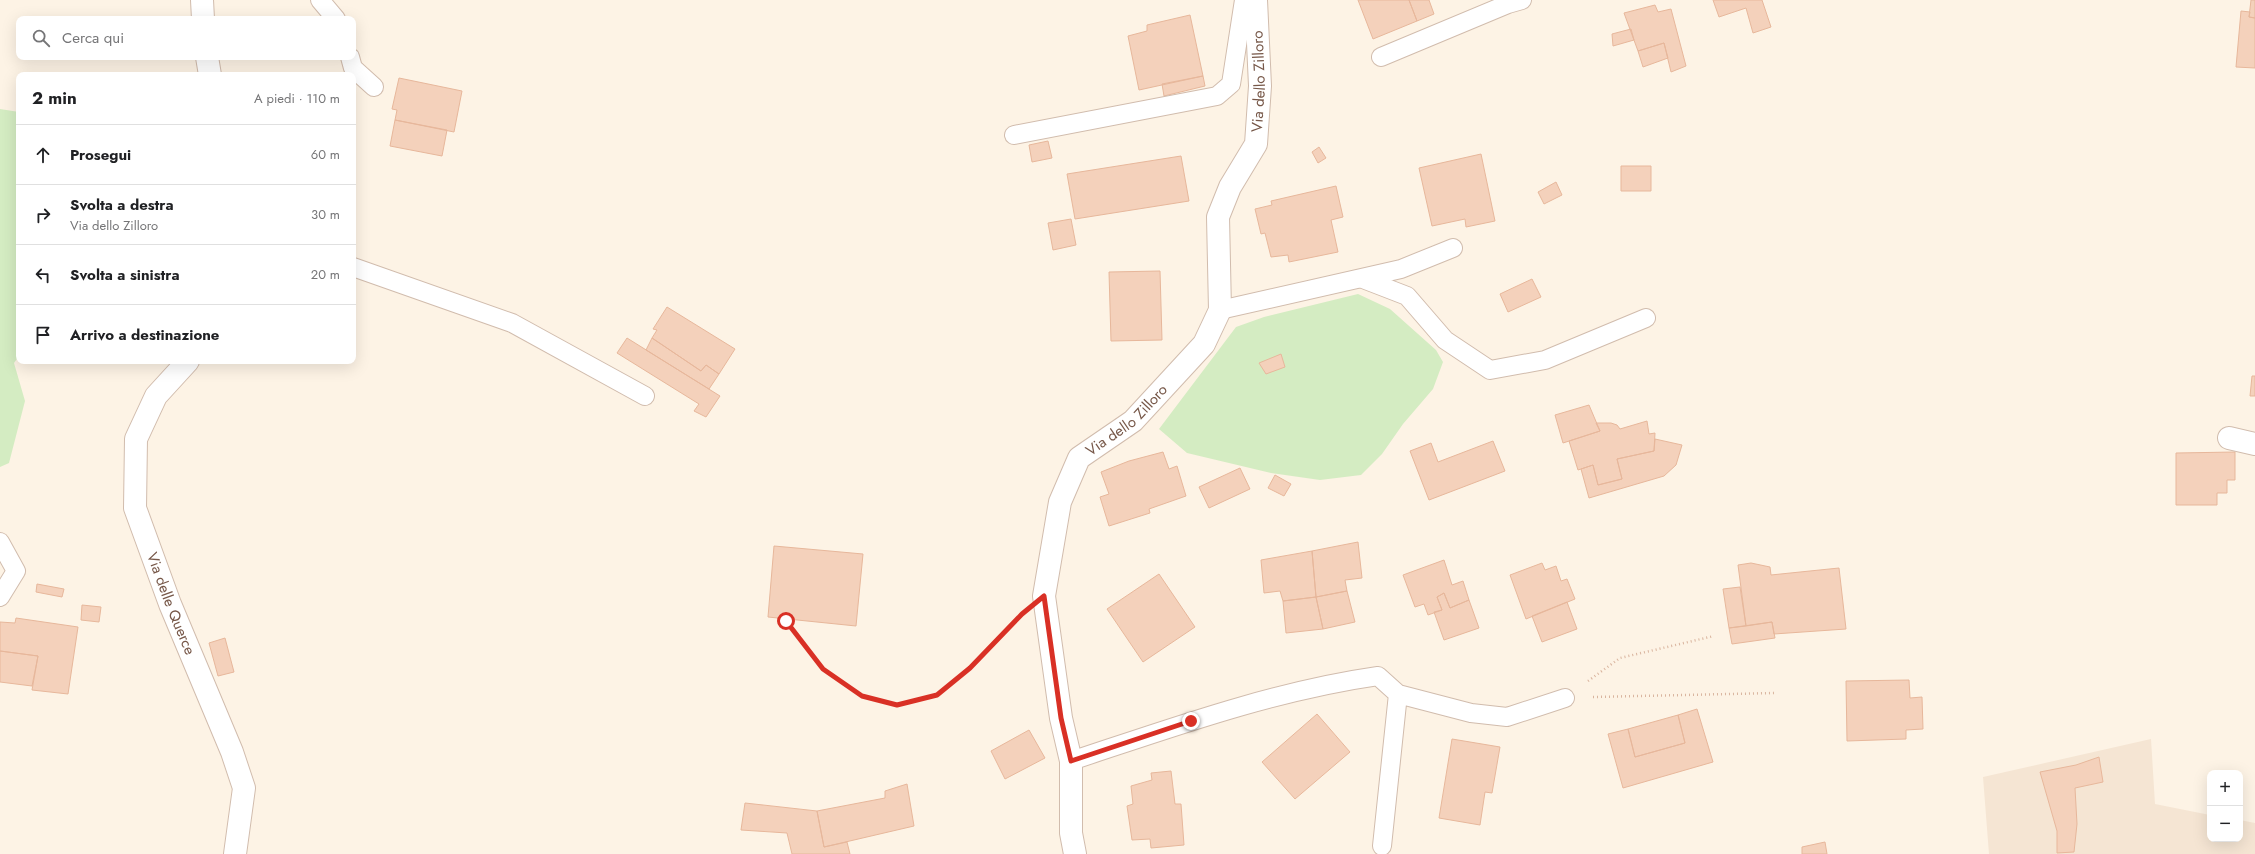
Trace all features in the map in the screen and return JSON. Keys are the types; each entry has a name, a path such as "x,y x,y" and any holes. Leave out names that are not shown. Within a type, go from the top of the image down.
{"street":[{"path":"202,0 203,16"},
{"name":"Via dello Zilloro","path":"1075,854 1071,833 1071,761 1061,718 1044,596 1060,502 1079,458 1133,421 1204,344 1220,310 1218,217 1230,187 1256,144 1260,86 1256,0"},
{"path":"208,60 210,72"},
{"name":"Via delle Querce","path":"185,364 156,396 136,439 134,508 170,604 232,752 244,788 235,854"},
{"path":"2229,438 2255,444"}],"lane":[{"path":"320,0 333,16"},
{"path":"1014,135 1217,96 1231,84 1244,0"},
{"path":"1381,57 1508,4 1522,0"},
{"path":"351,60 353,68 374,87"},
{"path":"1220,310 1363,279 1401,269 1453,248"},
{"path":"356,268 512,323 645,396"},
{"path":"1363,279 1407,296 1445,340 1490,370 1545,360 1646,318"},
{"path":"0,542 16,571 0,597"},
{"path":"1071,761 1191,721 1339,681 1378,676 1398,694 1470,713 1506,717 1565,698"},
{"path":"1382,846 1398,694"}],"path":[{"path":"786,621 823,669 862,696 897,705 937,695 970,668 1022,614 1044,596"},
{"path":"1565,698 1620,658 1714,636"},
{"path":"1565,698 1775,693"}],"shaded area":[{"path":"2151,739 2155,804 2207,814 2207,842 2243,842 2243,821 2255,823 2255,854 1989,854 1983,777"}],"green space":[{"path":"0,109 16,112 16,360 14,363 25,401 9,463 0,467"},
{"path":"1358,294 1390,309 1436,350 1443,362 1433,389 1403,424 1382,454 1361,475 1320,480 1271,473 1187,453 1159,429 1236,327 1264,317"}],"building":[{"path":"1358,0 1409,0 1417,21 1373,39"},
{"path":"1409,0 1429,0 1434,14 1417,21"},
{"path":"1713,0 1762,0 1771,27 1753,33 1746,8 1719,17"},
{"path":"2251,0 2255,0 2255,18 2249,17"},
{"path":"1655,5 1658,12 1671,9 1686,66 1671,72 1664,43 1638,51 1624,13"},
{"path":"2241,11 2250,12 2249,17 2255,18 2255,68 2236,67"},
{"path":"1190,15 1203,76 1139,90 1128,36 1147,31 1147,25"},
{"path":"1631,29 1634,40 1613,46 1612,34"},
{"path":"1664,43 1668,58 1643,67 1638,51"},
{"path":"1203,76 1205,86 1164,96 1162,84"},
{"path":"399,78 462,91 454,132 395,120 397,110 392,109"},
{"path":"395,120 447,130 442,156 390,146"},
{"path":"1048,141 1052,158 1032,162 1029,145"},
{"path":"1319,147 1326,158 1318,163 1312,152"},
{"path":"1481,154 1495,221 1466,227 1465,219 1432,226 1419,168"},
{"path":"1181,156 1189,201 1075,219 1067,174"},
{"path":"1621,166 1651,166 1651,191 1621,191"},
{"path":"1556,182 1562,195 1544,204 1538,192"},
{"path":"1336,186 1343,217 1331,220 1338,252 1289,262 1288,255 1271,257 1265,233 1261,234 1255,209 1272,205 1271,201"},
{"path":"1071,219 1076,245 1053,250 1048,223"},
{"path":"1160,271 1162,340 1111,341 1109,272"},
{"path":"1532,279 1541,297 1508,312 1500,294"},
{"path":"667,307 735,349 719,374 706,365 701,371 652,338 657,330 653,329"},
{"path":"627,338 720,396 706,417 694,411 699,404 617,353"},
{"path":"652,338 701,371 706,365 719,374 709,389 646,350"},
{"path":"1281,354 1285,367 1266,374 1259,363"},
{"path":"2252,376 2255,376 2255,396 2250,396"},
{"path":"1589,405 1600,431 1563,443 1555,415"},
{"path":"1647,421 1649,434 1655,433 1654,451 1617,459 1622,479 1598,485 1593,465 1578,470 1569,441 1600,431 1596,423 1611,423 1617,425 1620,429"},
{"path":"1655,439 1682,445 1676,465 1664,476 1589,498 1581,469 1593,465 1598,485 1622,479 1617,459 1654,451"},
{"path":"1493,441 1505,471 1429,500 1410,451 1431,443 1438,462"},
{"path":"1163,452 1169,469 1177,466 1186,496 1149,509 1150,513 1109,526 1100,497 1109,494 1101,472 1129,461"},
{"path":"2235,452 2235,480 2227,480 2227,493 2217,493 2217,505 2176,505 2176,453"},
{"path":"1240,468 1250,489 1209,508 1199,487"},
{"path":"1275,475 1291,484 1284,496 1268,488"},
{"path":"1358,542 1362,578 1345,580 1347,591 1316,597 1312,551"},
{"path":"774,546 863,554 856,626 768,617"},
{"path":"1312,551 1316,597 1283,601 1280,591 1264,593 1261,560"},
{"path":"1444,560 1452,585 1463,581 1469,600 1450,608 1444,593 1437,597 1442,610 1428,615 1424,604 1415,607 1403,575"},
{"path":"1542,563 1545,570 1556,566 1561,581 1567,579 1575,599 1526,619 1510,575"},
{"path":"1751,563 1770,567 1771,575 1839,568 1846,629 1774,634 1772,622 1746,626 1738,565"},
{"path":"1159,574 1195,627 1143,662 1107,609"},
{"path":"37,584 64,589 62,597 36,592"},
{"path":"1740,587 1746,626 1729,628 1723,589"},
{"path":"1347,591 1355,622 1323,629 1316,597"},
{"path":"1444,593 1450,608 1469,600 1479,628 1444,640 1434,612 1442,610 1437,597"},
{"path":"1316,597 1323,629 1286,633 1283,601"},
{"path":"1567,602 1577,629 1542,642 1532,616"},
{"path":"82,605 101,607 99,622 81,620"},
{"path":"16,618 78,627 68,694 32,690 38,656 0,651 0,622 15,623"},
{"path":"1772,622 1775,638 1732,644 1729,628"},
{"path":"225,638 234,672 218,676 209,643"},
{"path":"0,651 38,656 32,686 0,682"},
{"path":"1909,680 1910,698 1922,697 1923,729 1906,730 1906,739 1847,741 1846,681"},
{"path":"1697,709 1713,762 1623,788 1608,734 1628,729 1635,757 1685,743 1678,715"},
{"path":"1317,714 1350,752 1295,799 1262,762"},
{"path":"1678,715 1685,743 1635,757 1628,729"},
{"path":"1029,730 1045,758 1005,779 991,751"},
{"path":"1452,739 1500,747 1492,793 1485,792 1480,825 1439,818"},
{"path":"2099,757 2103,782 2075,788 2077,824 2074,852 2057,853 2057,831 2040,772 2076,765"},
{"path":"1171,771 1175,804 1181,804 1184,845 1151,848 1150,839 1132,840 1127,806 1133,804 1131,786 1152,780 1151,773"},
{"path":"907,784 914,826 824,847 817,811 885,798 885,791"},
{"path":"745,803 817,811 824,847 847,842 850,854 792,854 787,833 741,830"},
{"path":"1825,842 1827,854 1802,854 1802,847"}],"route":[{"path":"786,621 823,669 862,696 897,705 937,695 970,668 1022,614 1044,596 1061,718 1071,761 1191,721"}]}
